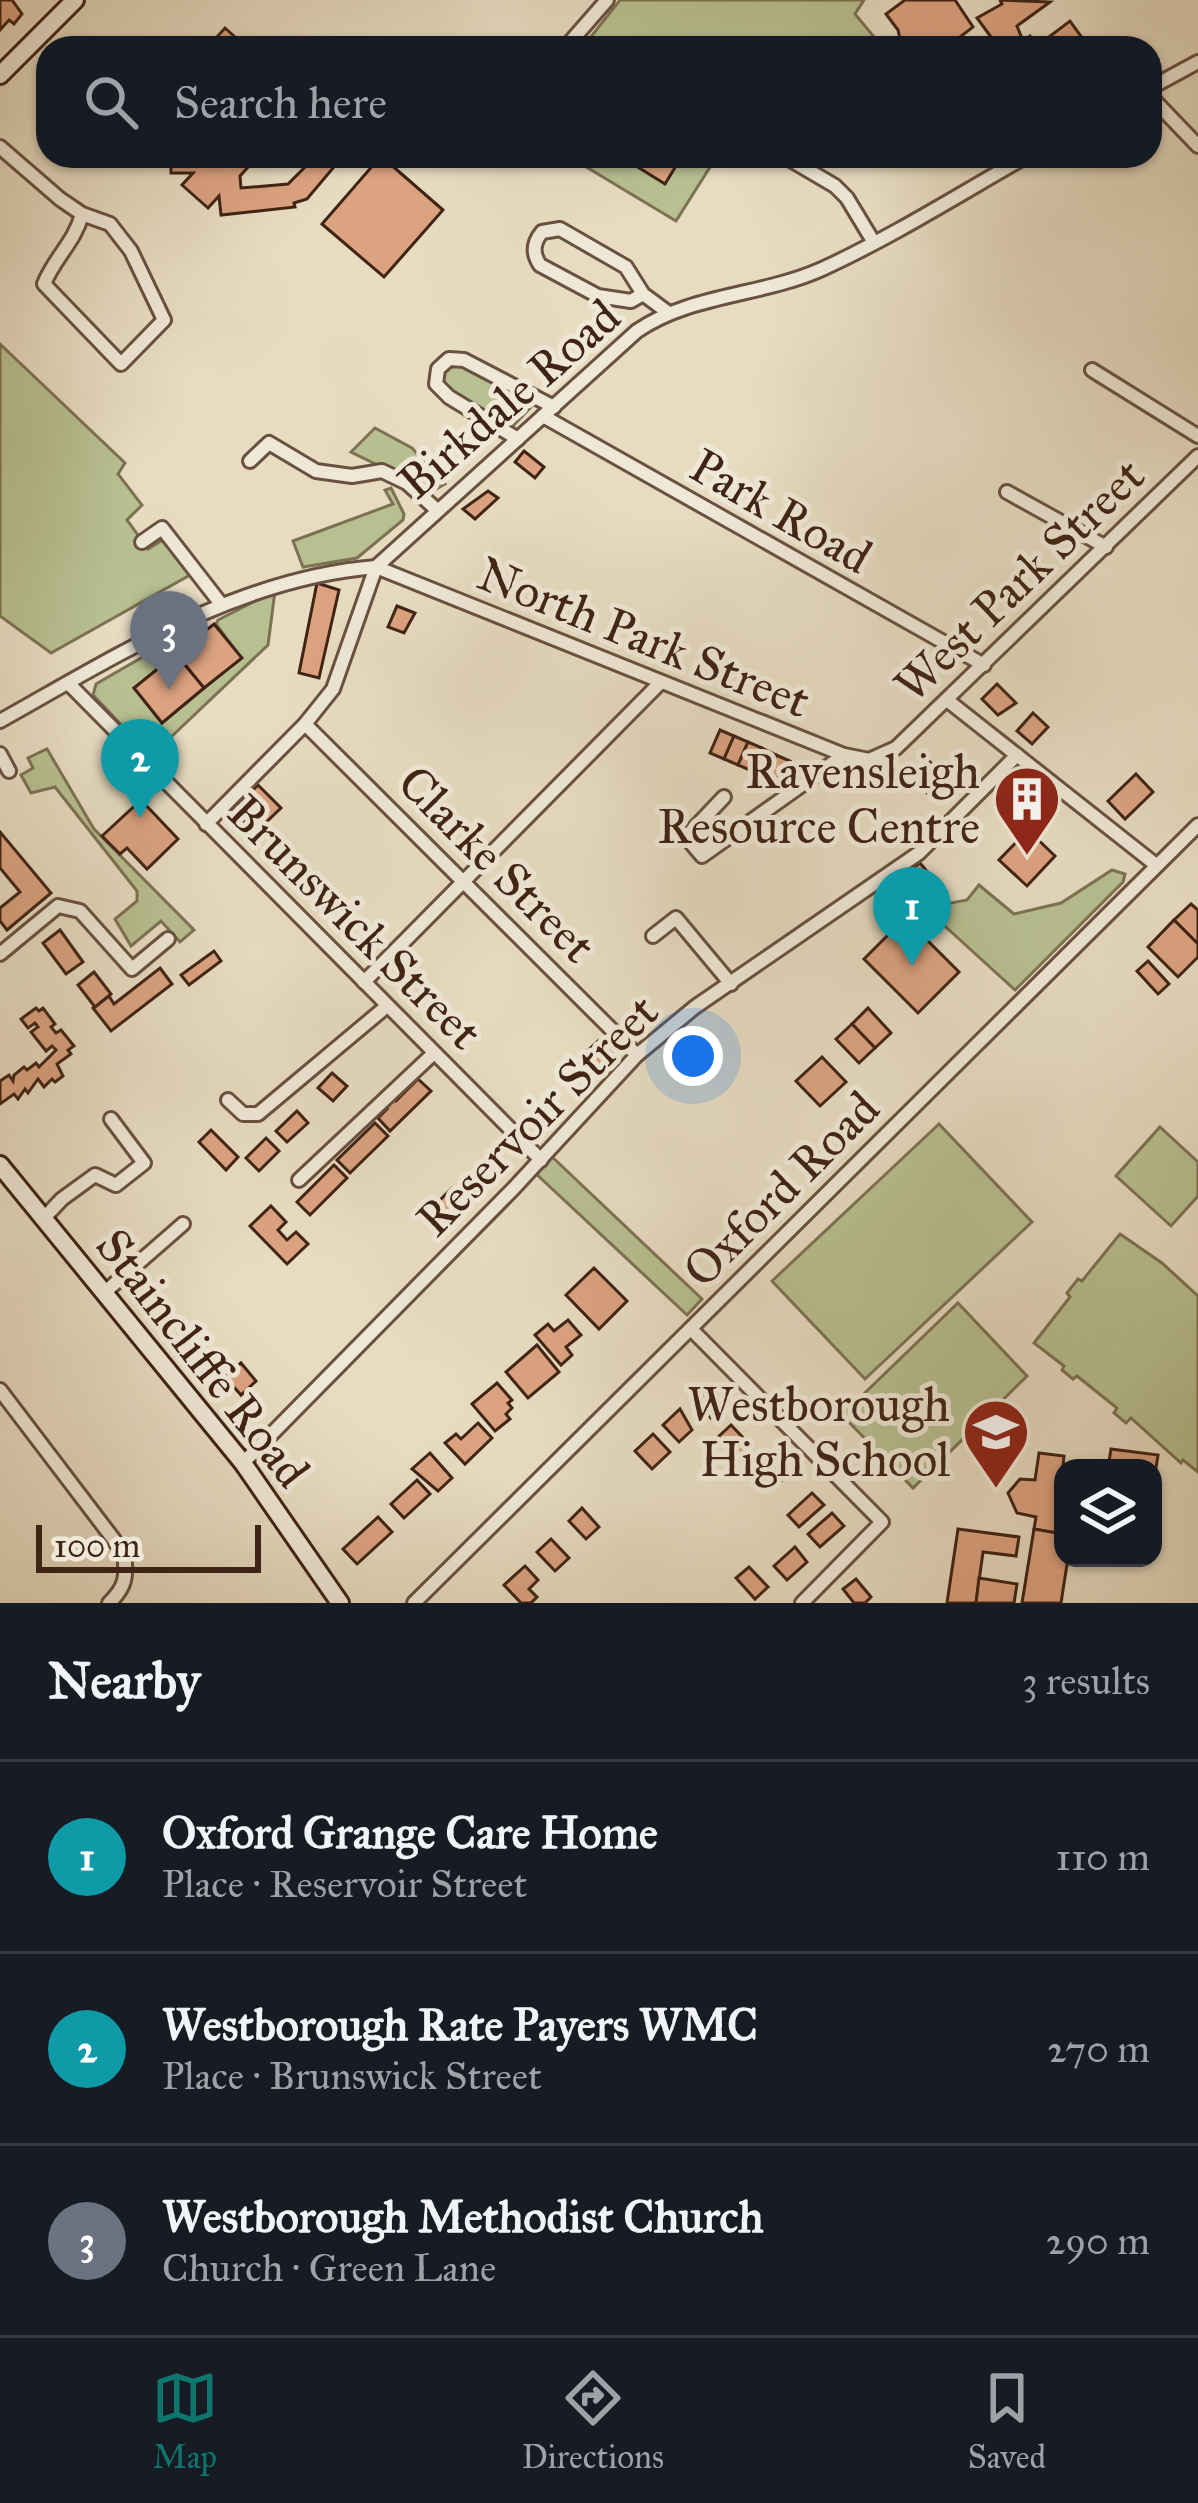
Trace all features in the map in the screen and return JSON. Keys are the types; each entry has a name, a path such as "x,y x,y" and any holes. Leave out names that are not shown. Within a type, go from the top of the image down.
{"street":[{"path":"39,36 75,0"},
{"path":"576,36 607,0"},
{"path":"0,75 36,39"},
{"path":"1162,84 1198,62"},
{"path":"1162,106 1198,146"},
{"path":"0,147 82,214 110,224 120,237 164,320 122,364 44,284 82,214"},
{"path":"804,168 847,198 873,241"},
{"name":"Birkdale Road","path":"376,567 637,331 666,311 772,288 823,268 1005,168"},
{"path":"643,294 631,301 598,296 540,265 535,257 536,238 560,229 626,267 643,294 666,311"},
{"name":"Park Road","path":"518,439 449,397 436,384 438,369 449,359 464,360 984,665"},
{"path":"1092,370 1198,436"},
{"path":"250,460 269,443 316,471 352,476 382,471 437,509"},
{"name":"West Park Street","path":"888,752 1198,456"},
{"path":"1007,492 1106,547"},
{"path":"142,542 162,528 221,604"},
{"path":"0,721 221,604 300,578 376,567 334,689 206,824"},
{"name":"North Park Street","path":"376,567 844,755 869,760 888,752"},
{"name":"Brunswick Street","path":"68,683 541,1160"},
{"path":"364,982 660,683"},
{"path":"947,700 1156,865"},
{"name":"Clarke Street","path":"305,724 637,1055"},
{"path":"0,754 9,771"},
{"path":"724,797 686,837 702,856 844,755"},
{"name":"Reservoir Street","path":"243,1463 541,1160 637,1055 695,1007 919,853 1017,755"},
{"name":"Oxford Road","path":"414,1603 1198,825"},
{"path":"0,954 58,906 80,911 132,969 168,939"},
{"path":"653,936 676,918 731,983"},
{"path":"228,1100 243,1114 258,1114 387,1006"},
{"path":"299,1180 434,1052"},
{"path":"43,1219 95,1175 116,1185 144,1163 111,1119"},
{"name":"Staincliffe Road","path":"0,1165 243,1463 340,1603"},
{"path":"105,1292 182,1224"},
{"path":"692,1330 882,1522 802,1603"},
{"path":"0,1390 124,1553 127,1575 121,1592 109,1603"}],"green space":[{"path":"620,0 864,0 855,14 873,36 592,36"},
{"path":"588,168 709,168 676,221"},
{"path":"0,344 125,463 118,474 142,505 127,520 148,549 163,540 190,575 51,653 0,616"},
{"path":"451,363 464,365 535,403 511,428 449,391 441,372"},
{"path":"375,428 412,448 445,484 426,495 408,480 351,452"},
{"path":"391,488 403,520 357,558 303,567 293,541 393,504 385,490"},
{"path":"275,591 268,645 151,756 93,695 96,684 160,647 168,661 134,688 162,723 241,658 216,624 218,620"},
{"path":"47,749 94,829 194,930 180,942 161,921 131,946 115,919 137,901 137,891 55,787 31,793 21,775 33,768 28,758"},
{"path":"1112,870 1125,874 1123,882 1015,990 925,908 934,899 941,905 967,900 979,885 1014,914 1061,903"},
{"path":"939,1124 1032,1222 865,1379 772,1281"},
{"path":"1160,1127 1198,1162 1198,1196 1171,1226 1116,1176"},
{"path":"548,1153 702,1299 687,1315 532,1170"},
{"path":"1120,1234 1198,1296 1198,1472 1181,1463 1131,1418 1126,1423 1114,1413 1117,1408 1077,1376 1073,1379 1034,1343 1070,1297 1067,1293 1078,1279 1082,1281"},
{"path":"958,1303 1027,1376 913,1488 842,1415"}],"building":[{"path":"0,0 12,0 22,14 0,30"},
{"path":"905,0 955,0 973,27 961,36 899,36 886,14"},
{"path":"1000,0 1050,2 1017,26 1021,36 990,36 977,18 1002,4"},
{"path":"1070,21 1081,36 1050,36"},
{"path":"171,168 247,168 240,176 241,188 288,184 304,168 333,168 295,207 221,215 219,196 208,208 182,185 193,173 171,173"},
{"path":"371,168 395,168 443,210 384,277 322,224"},
{"path":"639,168 675,168 665,184"},
{"path":"524,451 544,467 535,478 515,462"},
{"path":"488,491 498,498 475,519 463,509"},
{"path":"317,583 339,590 319,678 299,673"},
{"path":"397,606 415,613 404,633 388,627"},
{"path":"214,624 242,658 204,688 176,654"},
{"path":"176,654 204,688 162,723 134,688"},
{"path":"997,684 1016,703 998,715 982,699"},
{"path":"1033,713 1048,727 1032,744 1017,731"},
{"path":"720,730 734,736 724,759 710,753"},
{"path":"734,736 748,742 738,765 724,759"},
{"path":"748,742 762,748 752,771 738,765"},
{"path":"762,748 776,755 766,777 752,771"},
{"path":"776,755 790,761 780,783 766,777"},
{"path":"930,762 947,780 930,796 913,777"},
{"path":"1136,774 1153,792 1125,819 1108,801"},
{"path":"258,785 281,808 255,833 233,810"},
{"path":"141,800 178,839 147,869 127,848 120,854 102,836"},
{"name":"Ravensleigh Resource Centre","path":"1028,830 1055,856 1027,886 999,860"},
{"path":"0,832 51,893 7,930 0,921 0,908 20,892 0,868"},
{"path":"920,863 930,875 921,883 934,899 925,908 894,880"},
{"path":"1191,904 1198,910 1198,944 1174,920"},
{"path":"905,918 959,972 918,1013 864,959"},
{"path":"1174,920 1198,944 1198,957 1178,977 1148,947"},
{"path":"60,930 83,962 66,974 43,943"},
{"path":"214,951 221,961 189,985 181,975"},
{"path":"1148,961 1169,984 1158,994 1137,971"},
{"path":"160,968 172,984 111,1031 93,1008 109,996 114,1004"},
{"path":"94,972 111,994 95,1007 78,985"},
{"path":"43,1008 55,1024 51,1027 56,1033 61,1030 74,1046 57,1064 63,1076 44,1087 38,1079 28,1093 25,1089 18,1099 14,1094 0,1104 0,1081 9,1075 13,1081 24,1067 27,1070 36,1063 39,1067 56,1050 52,1046 46,1051 31,1032 38,1027 35,1023 28,1028 21,1019"},
{"path":"868,1008 891,1033 875,1048 852,1024"},
{"path":"852,1024 875,1048 859,1063 836,1039"},
{"path":"599,1040 619,1061 603,1076 583,1055"},
{"path":"822,1057 846,1082 820,1106 796,1081"},
{"path":"332,1073 347,1086 333,1101 318,1088"},
{"path":"418,1079 431,1091 390,1131 378,1118 387,1109 383,1106 392,1097 396,1101"},
{"path":"297,1111 308,1123 287,1142 276,1131"},
{"path":"375,1123 388,1136 350,1173 337,1160"},
{"path":"211,1130 238,1157 226,1170 199,1142"},
{"path":"266,1138 279,1151 259,1171 246,1158"},
{"path":"334,1165 347,1178 310,1215 297,1202"},
{"path":"452,1188 465,1201 446,1221 432,1208"},
{"path":"271,1206 286,1222 278,1230 287,1240 296,1232 308,1244 287,1264 250,1226"},
{"path":"594,1268 627,1301 599,1329 566,1295"},
{"path":"568,1320 581,1335 566,1347 572,1355 561,1365 535,1335 548,1324 554,1331"},
{"path":"537,1345 559,1372 528,1398 506,1372"},
{"path":"241,1363 256,1381 241,1395 225,1377"},
{"path":"497,1383 512,1400 508,1403 512,1408 506,1414 510,1419 495,1431 472,1404"},
{"path":"704,1387 723,1407 711,1418 693,1398"},
{"path":"680,1409 692,1430 679,1442 663,1425"},
{"path":"478,1423 492,1438 465,1464 445,1443 456,1434 461,1439"},
{"path":"731,1425 751,1446 738,1458 718,1437"},
{"path":"653,1434 670,1452 652,1469 635,1451"},
{"path":"1111,1449 1158,1455 1157,1459 1109,1459"},
{"path":"769,1452 790,1472 775,1487 754,1467"},
{"path":"430,1453 452,1478 438,1491 412,1469"},
{"path":"1039,1453 1064,1456 1054,1459 1054,1533 1034,1529 1036,1517 1017,1513 1008,1493 1020,1479 1035,1480"},
{"path":"417,1480 430,1494 404,1518 391,1504"},
{"path":"812,1493 824,1505 799,1527 788,1515"},
{"path":"582,1508 599,1527 586,1539 569,1521"},
{"path":"832,1513 844,1526 820,1547 808,1534"},
{"path":"378,1517 392,1532 357,1564 343,1549"},
{"path":"958,1529 1019,1537 1016,1556 983,1552 976,1603 947,1603"},
{"path":"1034,1529 1054,1532 1054,1567 1067,1567 1061,1603 1022,1603"},
{"path":"551,1539 569,1558 555,1571 537,1552"},
{"path":"795,1547 807,1562 787,1580 774,1566"},
{"path":"525,1566 538,1580 529,1589 537,1597 531,1603 521,1603 504,1585"},
{"path":"749,1567 768,1587 755,1599 736,1578"},
{"path":"979,1578 1017,1584 1014,1603 976,1603"},
{"path":"856,1579 871,1597 865,1603 854,1603 843,1589"}],"place":[{"name":"Westborough Methodist Church","path":"169,690"},
{"name":"Westborough Rate Payers WMC","path":"140,818"},
{"name":"Ravensleigh Resource Centre","path":"1027,858"},
{"name":"Oxford Grange Care Home","path":"912,966"},
{"name":"Westborough High School","path":"996,1491"}]}
